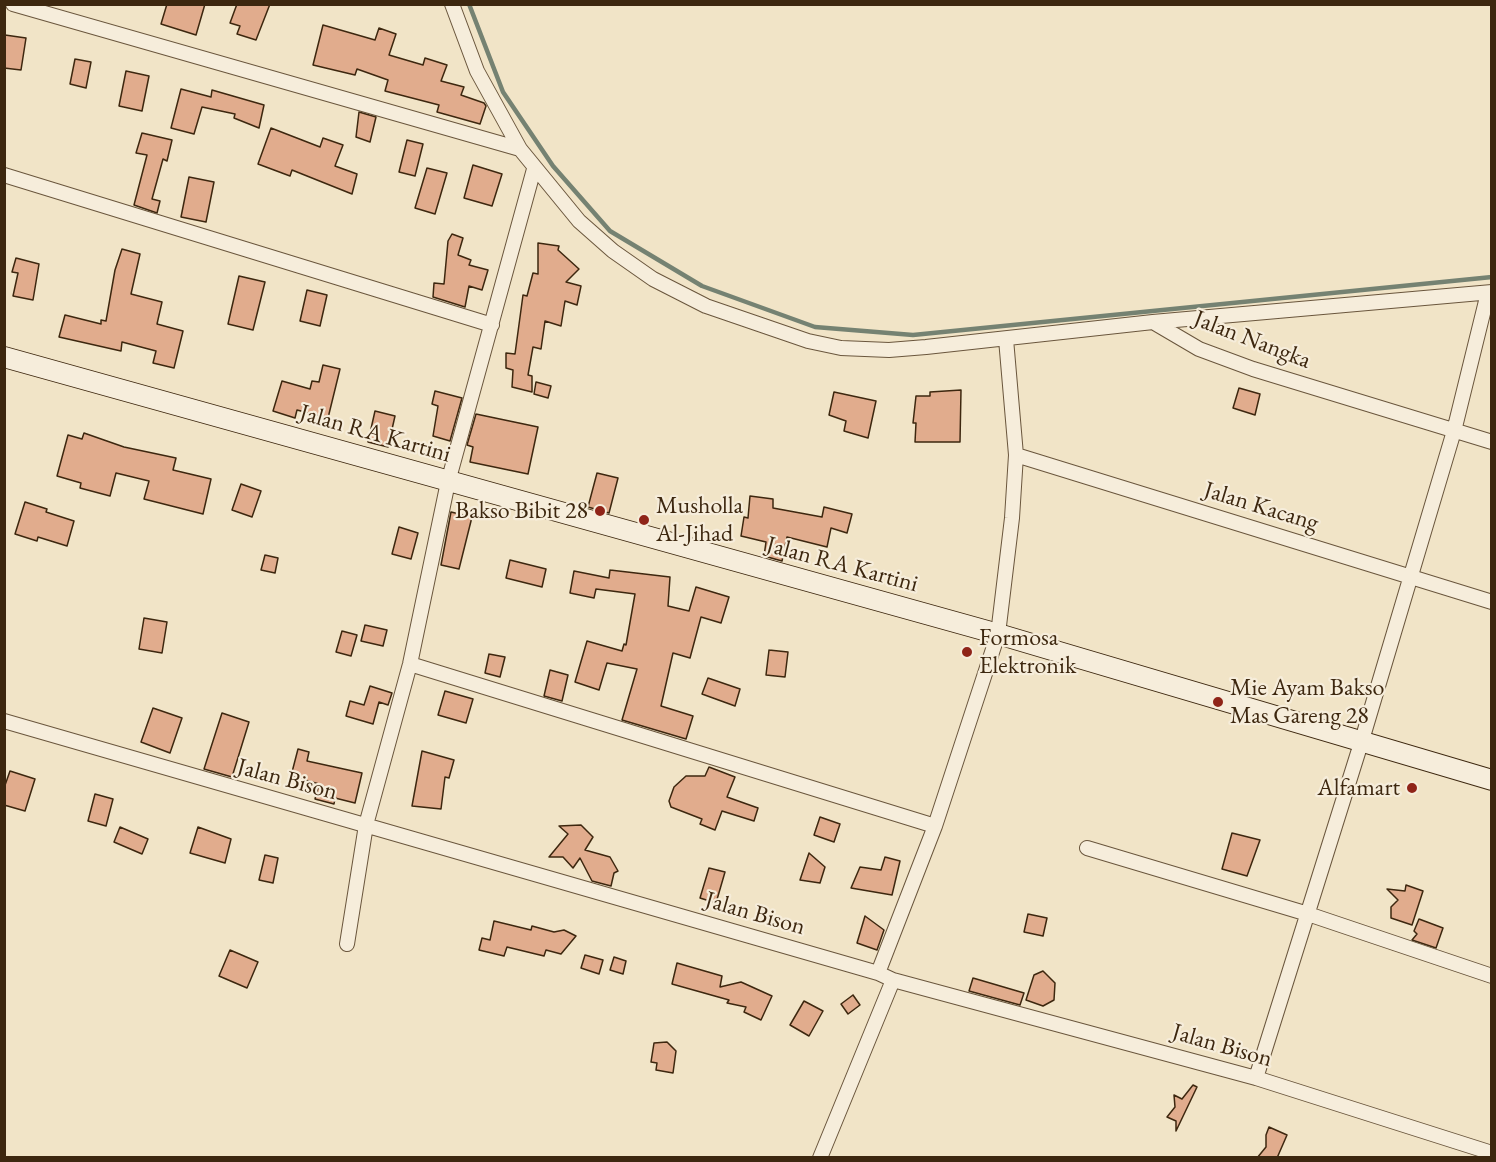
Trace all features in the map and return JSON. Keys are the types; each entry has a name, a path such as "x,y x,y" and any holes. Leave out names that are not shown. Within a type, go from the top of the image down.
{"main road":[{"name":"Jalan RA Kartini","path":"4,357 998,634 1491,780"}],"street":[{"path":"13,4 520,149"},
{"path":"452,4 477,71 520,149 534,169 579,220 613,251 653,279 706,306 808,340 841,348 890,350 1153,322"},
{"path":"347,944 366,825 410,664 448,482 534,169"},
{"path":"4,175 492,324"},
{"path":"1256,1078 1362,740 1455,431 1490,292"},
{"name":"Jalan Nangka","path":"1153,322 1490,292"},
{"name":"Jalan Nangka","path":"1153,322 1199,349 1242,365 1491,442"},
{"path":"878,973 935,826 998,634 1016,455 1006,339"},
{"name":"Jalan Kacang","path":"1016,455 1491,602"},
{"path":"410,664 935,826"},
{"name":"Jalan Bison","path":"4,721 878,973 893,980 1256,1078 1491,1153"},
{"path":"1087,848 1308,914 1491,976"},
{"path":"820,1158 893,980"}],"building":[{"path":"167,4 205,4 196,35 161,24"},
{"path":"237,4 270,4 256,40 237,34 240,26 230,23"},
{"path":"323,25 375,40 379,28 396,34 389,55 423,65 425,58 447,65 441,81 464,87 461,95 484,103 486,106 480,124 437,112 439,105 385,91 388,80 357,69 355,75 313,65"},
{"path":"5,35 26,38 21,70 4,68"},
{"path":"75,59 91,62 86,88 70,84"},
{"path":"126,71 149,76 142,111 119,106"},
{"path":"181,89 211,97 212,90 264,105 259,128 234,118 235,114 202,107 194,134 171,128"},
{"path":"359,112 376,117 370,142 356,137"},
{"path":"271,128 320,147 323,138 343,145 335,166 357,174 352,194 292,170 290,176 258,164"},
{"path":"142,133 172,140 167,161 163,159 152,199 160,201 157,213 134,205 147,155 136,153"},
{"path":"407,140 423,144 415,176 399,172"},
{"path":"473,165 502,174 492,206 464,198"},
{"path":"427,168 447,173 435,214 415,208"},
{"path":"189,177 214,182 206,222 181,217"},
{"path":"452,234 463,238 458,255 471,260 469,265 488,270 482,290 469,286 465,307 433,297 434,283 444,284 448,241"},
{"path":"538,243 559,246 558,250 579,269 566,282 581,286 577,305 565,301 561,326 545,321 541,349 533,347 528,375 532,376 532,392 512,387 513,370 506,368 506,353 515,354 523,295 527,296 533,273 538,274"},
{"path":"122,249 140,254 131,294 162,302 157,324 183,331 174,368 153,363 156,351 122,342 121,351 59,337 65,315 101,324 101,320 106,321 115,270"},
{"path":"16,258 39,264 33,300 13,296 18,273 12,272"},
{"path":"239,276 265,282 253,330 228,324"},
{"path":"307,290 327,295 320,326 300,321"},
{"path":"323,365 340,369 328,418 297,410 295,418 273,411 282,381 310,389 312,381 319,382"},
{"path":"536,382 551,386 548,398 534,394"},
{"path":"1239,388 1260,394 1255,415 1233,408"},
{"path":"961,390 960,442 915,442 916,423 913,423 916,396 930,396 930,392"},
{"path":"435,391 462,398 450,441 433,436 438,406 432,404"},
{"path":"834,392 876,401 868,438 844,431 846,421 829,415"},
{"path":"375,411 395,416 388,447 368,442"},
{"path":"476,414 538,427 528,474 470,462 473,447 467,445"},
{"path":"84,433 124,447 176,458 173,470 211,479 203,514 144,499 149,481 116,473 110,496 80,488 81,483 57,476 68,435 82,439"},
{"path":"597,473 618,478 609,513 588,507"},
{"path":"241,484 261,491 252,517 232,510"},
{"path":"750,496 773,499 773,508 822,517 824,507 852,514 847,533 831,528 827,547 787,537 782,561 764,556 766,542 741,536 744,517 748,518"},
{"path":"25,502 74,521 67,546 38,537 37,541 15,534"},
{"path":"451,512 472,517 459,569 441,565"},
{"path":"399,527 418,533 411,559 392,554"},
{"path":"265,555 278,558 275,573 261,570"},
{"path":"510,560 546,569 542,587 506,578"},
{"path":"610,570 670,577 668,606 689,611 696,587 729,597 721,623 701,617 690,658 673,653 661,706 693,716 686,739 622,720 637,669 607,663 599,690 575,682 587,641 622,651 624,644 626,645 635,594 596,589 594,598 570,593 574,571 609,578"},
{"path":"144,618 167,622 162,653 139,649"},
{"path":"365,625 387,630 383,646 361,641"},
{"path":"342,631 357,635 351,656 336,652"},
{"path":"769,650 788,652 785,677 766,675"},
{"path":"489,654 505,657 500,677 485,673"},
{"path":"550,670 568,675 562,701 544,696"},
{"path":"708,678 740,689 735,706 702,694"},
{"path":"370,686 392,693 388,705 379,702 373,724 346,716 350,701 364,705"},
{"path":"445,691 473,699 466,723 438,715"},
{"path":"153,708 182,718 170,753 141,742"},
{"path":"222,713 249,722 232,777 204,769"},
{"path":"298,749 309,752 307,761 362,773 355,803 335,798 334,804 315,799 319,784 291,776"},
{"path":"422,751 454,760 449,778 445,777 441,809 412,806"},
{"path":"709,767 735,777 727,797 758,808 754,821 722,811 715,830 700,824 702,819 671,807 669,801 674,787 686,776 705,776"},
{"path":"10,771 35,779 25,811 4,805 4,788"},
{"path":"95,794 113,799 106,826 88,821"},
{"path":"820,817 840,824 834,842 814,835"},
{"path":"581,825 593,837 585,850 610,857 618,871 614,873 611,886 592,881 580,858 573,868 563,857 549,857 568,834 559,826"},
{"path":"120,827 148,839 142,854 114,842"},
{"path":"198,827 231,839 225,863 190,853"},
{"path":"1232,833 1260,840 1247,876 1222,869"},
{"path":"809,853 825,867 820,883 800,880"},
{"path":"265,855 278,858 273,883 259,880"},
{"path":"885,857 900,861 892,895 851,888 860,867 881,870"},
{"path":"709,868 725,872 716,903 700,898"},
{"path":"1406,885 1423,891 1412,925 1391,918 1391,907 1398,900 1387,889 1405,891"},
{"path":"1028,914 1047,918 1043,936 1024,932"},
{"path":"865,916 884,930 877,950 857,943"},
{"path":"1419,919 1443,928 1436,948 1412,940 1417,934 1414,931"},
{"path":"494,921 531,930 532,926 554,932 564,930 576,936 561,954 546,950 544,956 507,947 504,956 479,950 482,938 490,940"},
{"path":"230,950 258,962 247,988 219,976"},
{"path":"585,955 603,960 599,974 581,968"},
{"path":"614,957 626,961 623,974 610,970"},
{"path":"677,963 722,976 720,987 741,982 772,996 761,1020 744,1012 746,1007 727,1003 729,1000 672,984"},
{"path":"1043,971 1055,983 1054,1000 1043,1006 1026,1000 1034,975"},
{"path":"973,978 1024,993 1020,1005 969,991"},
{"path":"853,995 860,1005 848,1014 841,1004"},
{"path":"804,1001 823,1011 809,1036 790,1025"},
{"path":"667,1042 676,1051 673,1073 656,1070 657,1063 651,1062 654,1043"},
{"path":"1193,1085 1197,1087 1176,1131 1176,1121 1167,1117 1175,1107 1174,1095 1182,1099"},
{"path":"1269,1127 1287,1135 1277,1158 1257,1158 1266,1147"}],"waterway":[{"path":"469,4 503,92 553,166 610,231 702,286 815,327 913,335 1492,277"}],"place":[{"name":"Bakso Bibit 28","path":"600,511"},
{"name":"Musholla Al-Jihad","path":"644,520"},
{"name":"Formosa Elektronik","path":"967,652"},
{"name":"Mie Ayam Bakso Mas Gareng 28","path":"1218,702"},
{"name":"Alfamart","path":"1412,788"}]}
